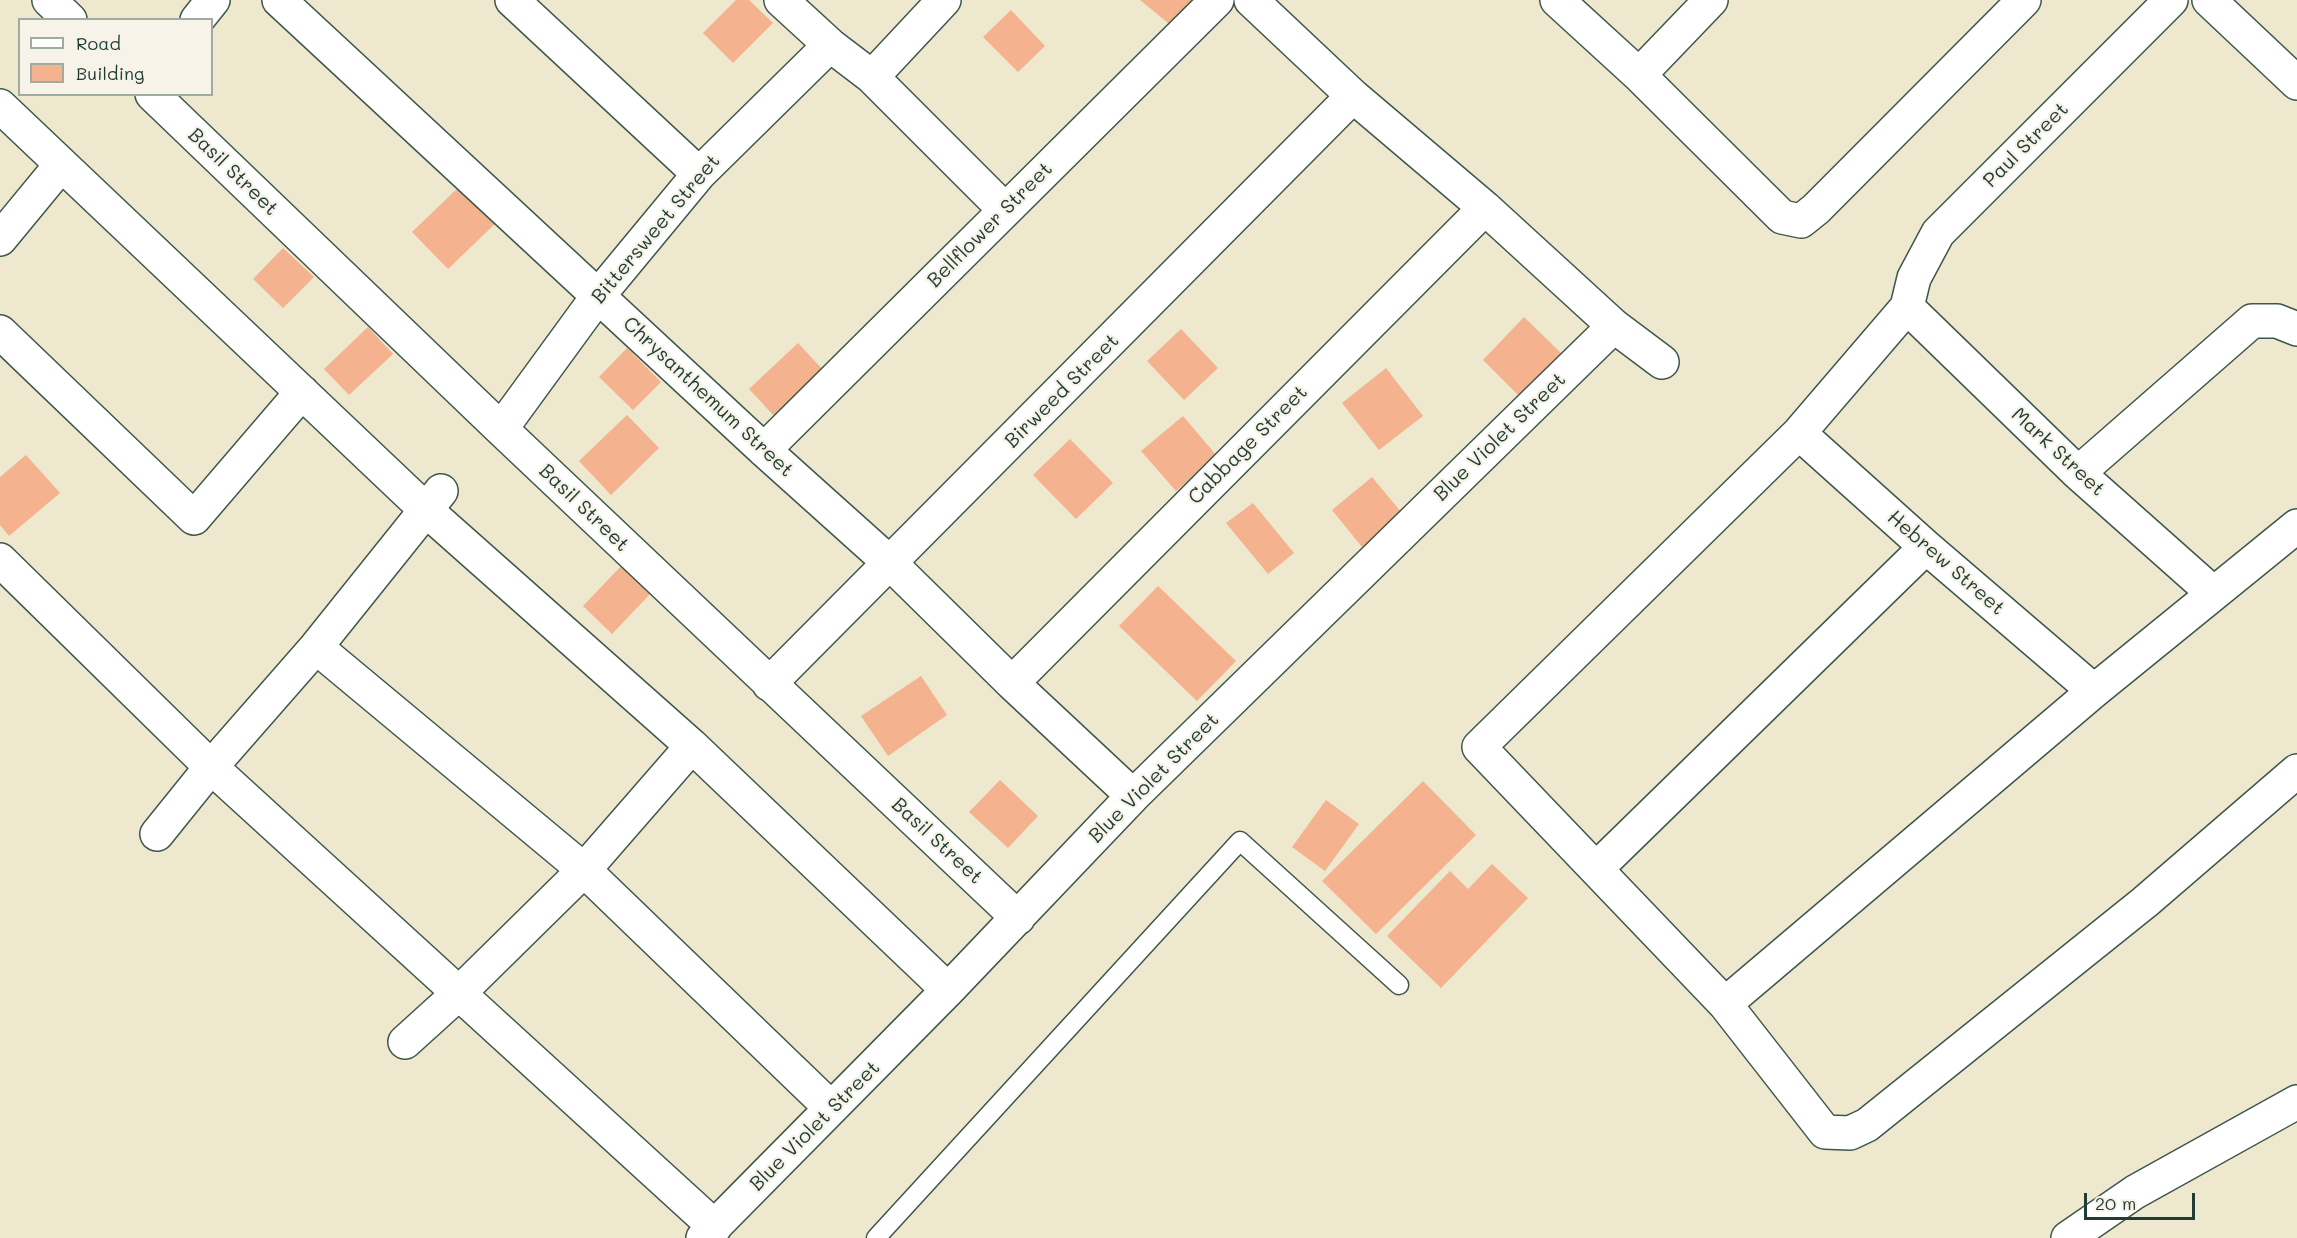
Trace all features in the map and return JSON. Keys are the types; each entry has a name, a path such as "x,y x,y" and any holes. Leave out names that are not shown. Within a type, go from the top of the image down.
{"street":[{"path":"49,0 68,18"},
{"path":"199,18 213,0"},
{"name":"Chrysanthemum Street","path":"279,0 764,450 891,564 1012,683 1133,796"},
{"path":"512,0 699,174"},
{"path":"781,0 830,45 872,77 1005,210"},
{"path":"872,77 944,0"},
{"name":"Bellflower Street","path":"764,450 1217,0"},
{"path":"1251,0 1353,96 1485,208 1614,326 1662,362"},
{"path":"1557,0 1639,75 1782,217 1801,220 1816,209 2024,0"},
{"path":"1639,75 1711,0"},
{"name":"Paul Street","path":"1907,307 1914,278 1938,233 2171,0"},
{"path":"2209,0 2297,83"},
{"name":"Bittersweet Street","path":"501,429 598,296 699,174 830,45"},
{"name":"Basil Street","path":"154,96 769,684 1018,918"},
{"name":"Birweed Street","path":"769,684 891,564 1353,96"},
{"path":"0,106 302,392 433,501 948,990"},
{"path":"0,239 61,165"},
{"name":"Cabbage Street","path":"1012,683 1485,208"},
{"path":"1907,307 1799,433 1479,747 1725,1004 1825,1132 1850,1133 1867,1125 2145,902 2297,771"},
{"name":"Mark Street","path":"1907,307 2078,473 2213,593"},
{"path":"2078,473 2252,321 2277,321 2297,329"},
{"name":"Blue Violet Street","path":"709,1232 948,990 1133,796 1614,326"},
{"path":"0,332 194,518 302,392"},
{"name":"Hebrew Street","path":"1799,433 1926,547 2094,691"},
{"path":"157,834 316,647 433,501"},
{"path":"1725,1004 2094,691 2297,526"},
{"path":"1596,869 1926,547"},
{"path":"0,560 212,767 458,994 709,1232"},
{"path":"316,647 584,870 831,1108"},
{"path":"405,1042 458,994 584,870 693,746"},
{"path":"2068,1238 2135,1192 2297,1102"}],"lane":[{"path":"876,1238 1240,841 1399,985"}],"building":[{"path":"736,0 749,0 773,23 733,63 703,33"},
{"path":"1140,0 1196,0 1173,27"},
{"path":"1011,10 1045,46 1018,72 983,37"},
{"path":"462,184 498,221 448,269 412,232"},
{"path":"283,248 314,277 283,308 253,279"},
{"path":"1524,317 1561,353 1519,396 1483,360"},
{"path":"368,327 393,354 349,395 324,369"},
{"path":"1181,329 1218,368 1184,400 1147,361"},
{"path":"798,343 825,372 776,418 749,389"},
{"path":"627,348 661,382 633,410 599,377"},
{"path":"1386,368 1423,416 1379,450 1342,403"},
{"path":"627,415 659,448 611,495 579,461"},
{"path":"1183,416 1217,456 1176,491 1141,451"},
{"path":"1070,439 1113,483 1076,519 1033,475"},
{"path":"26,455 60,493 9,536 0,525 0,477"},
{"path":"1372,477 1416,530 1375,563 1332,510"},
{"path":"1253,503 1294,553 1268,574 1226,523"},
{"path":"623,564 652,592 612,634 583,606"},
{"path":"1158,586 1236,661 1197,701 1119,626"},
{"path":"921,676 947,715 888,756 861,716"},
{"path":"1000,780 1038,816 1008,848 969,812"},
{"path":"1423,781 1476,835 1376,934 1322,881"},
{"path":"1326,800 1359,824 1325,871 1292,847"},
{"path":"1492,864 1528,898 1441,988 1387,936 1450,871 1468,889"}]}
